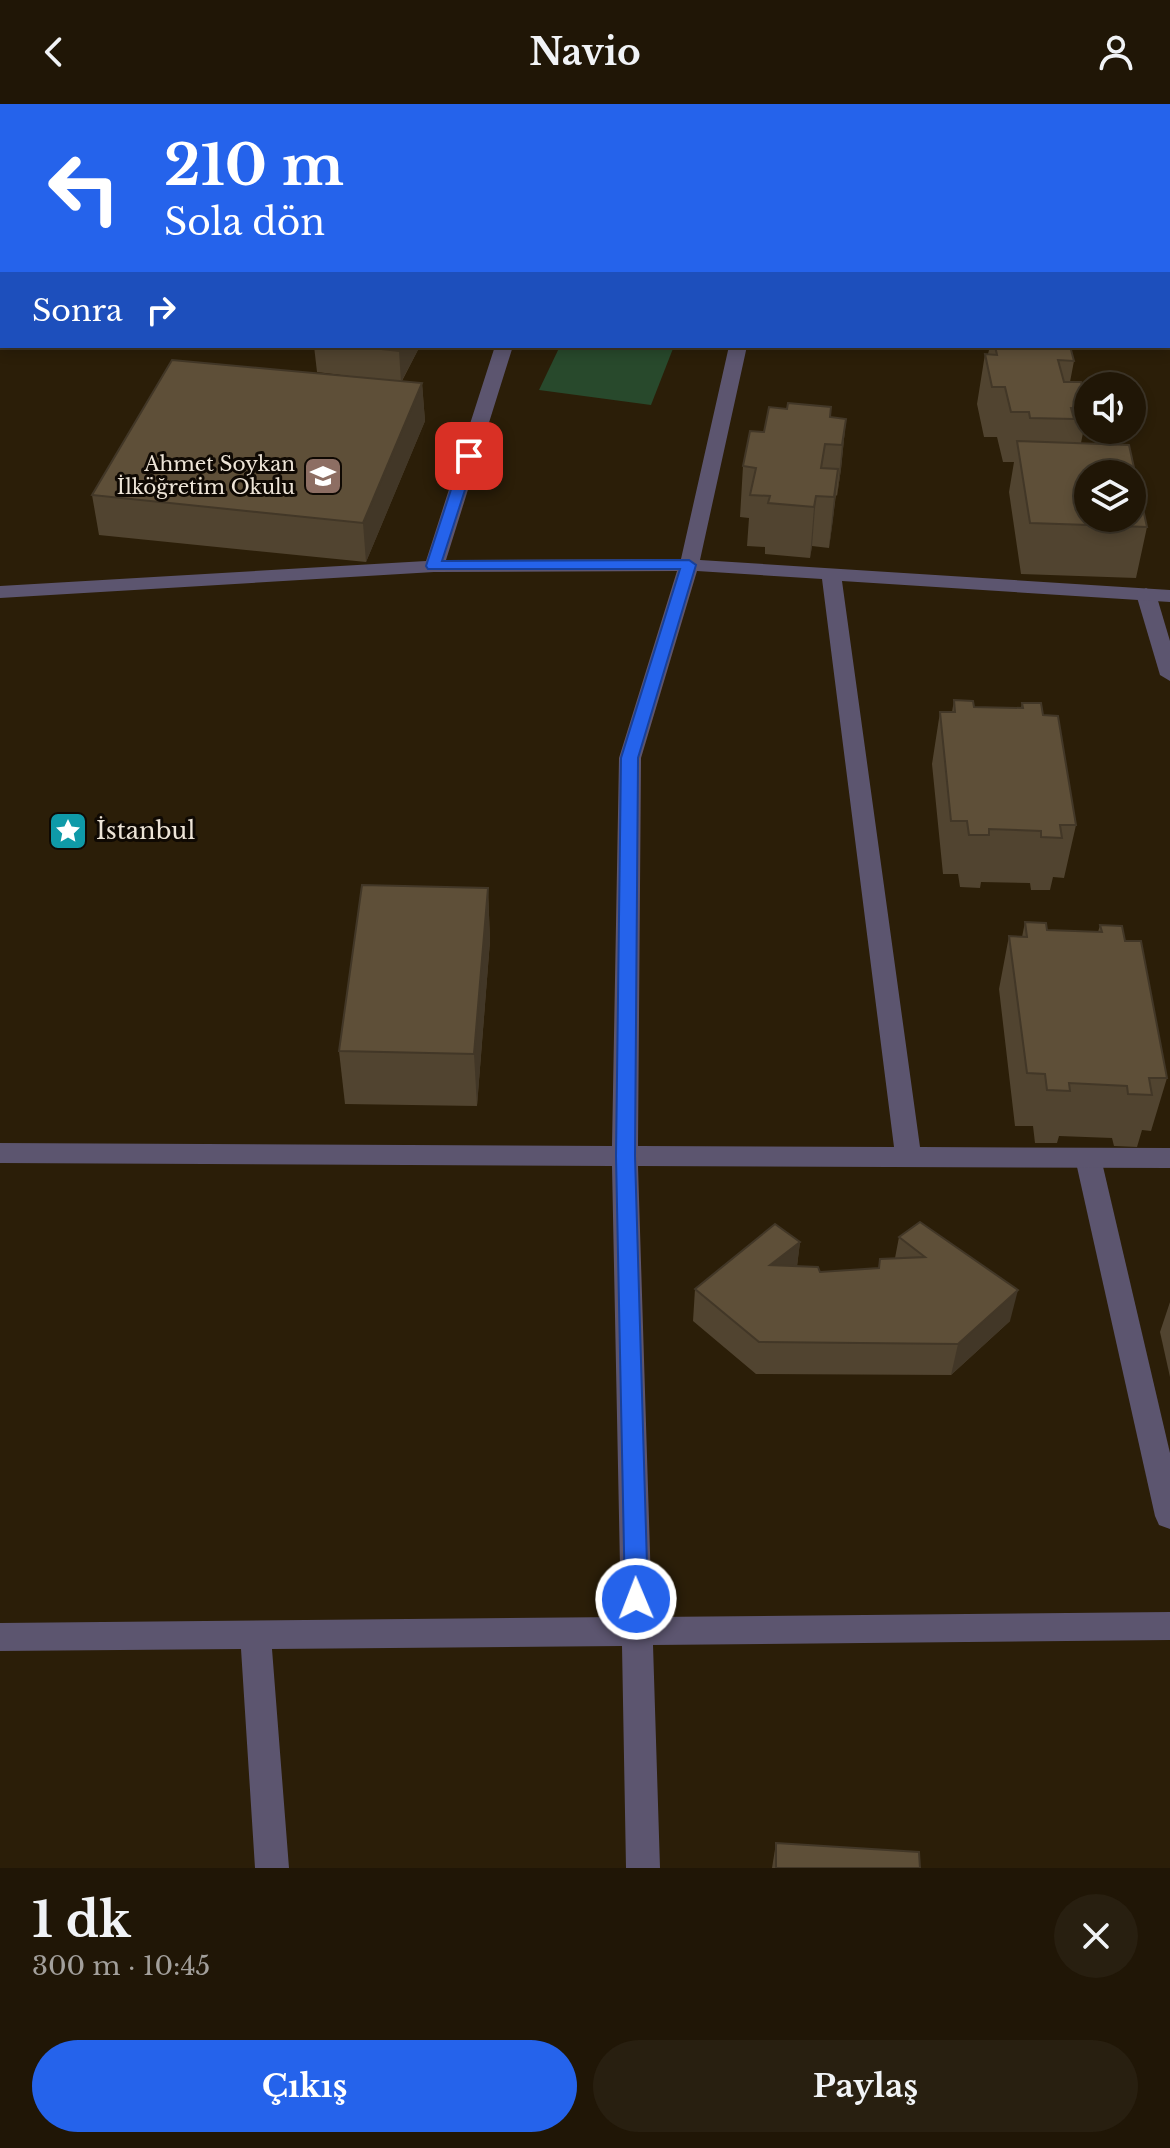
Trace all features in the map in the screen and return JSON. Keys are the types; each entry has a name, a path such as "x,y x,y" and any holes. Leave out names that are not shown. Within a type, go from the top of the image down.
{"street":[{"path":"434,566 503,348"},
{"path":"643,1868 625,1156 630,758 689,565 738,348"},
{"path":"0,592 434,566 689,565 1170,596"},
{"path":"831,574 908,1157"},
{"path":"1146,594 1170,675"},
{"path":"0,1153 1170,1158"},
{"path":"1088,1158 1170,1516"},
{"path":"0,1637 1170,1626"},
{"path":"255,1634 272,1868"}],"green space":[{"path":"559,348 673,348 651,405 539,390"}],"building":[{"path":"372,348 401,348 399,351"},
{"path":"995,348 1071,348 1074,361 1058,360 1064,382 1074,382 1074,408 1071,408 1074,419 1030,418 1029,412 1011,412 1005,387 992,387 985,354 997,355"},
{"path":"172,360 422,383 363,523 92,495"},
{"path":"788,403 831,407 830,417 846,419 842,445 825,444 821,468 838,469 834,497 816,496 814,507 768,503 770,496 750,495 756,468 743,466 750,431 764,432 769,407 787,409"},
{"path":"1017,441 1129,445 1132,460 1074,460 1074,525 1030,523"},
{"path":"954,700 973,701 974,707 1023,708 1022,703 1041,703 1043,715 1058,716 1076,825 1060,825 1062,838 1041,837 1041,831 989,829 989,835 969,835 967,821 951,821 940,712 955,712"},
{"path":"362,885 488,888 474,1054 339,1051"},
{"path":"1025,922 1046,923 1047,930 1102,932 1100,925 1122,926 1125,941 1141,941 1167,1078 1149,1078 1152,1095 1128,1094 1127,1086 1069,1083 1070,1091 1047,1090 1045,1074 1027,1073 1009,936 1027,937"},
{"path":"920,1222 1018,1290 958,1344 759,1342 695,1289 775,1224 800,1242 770,1265 818,1267 820,1272 879,1268 880,1259 925,1257 899,1237"},
{"path":"776,1843 919,1852 920,1868 776,1868"}],"place":[{"name":"Ahmet Soykan İlköğretim Okulu","path":"323,476"},
{"name":"İstanbul","path":"68,831"}],"route":[{"path":"469,456 434,566 689,565 630,758 625,1156 636,1599"}]}
